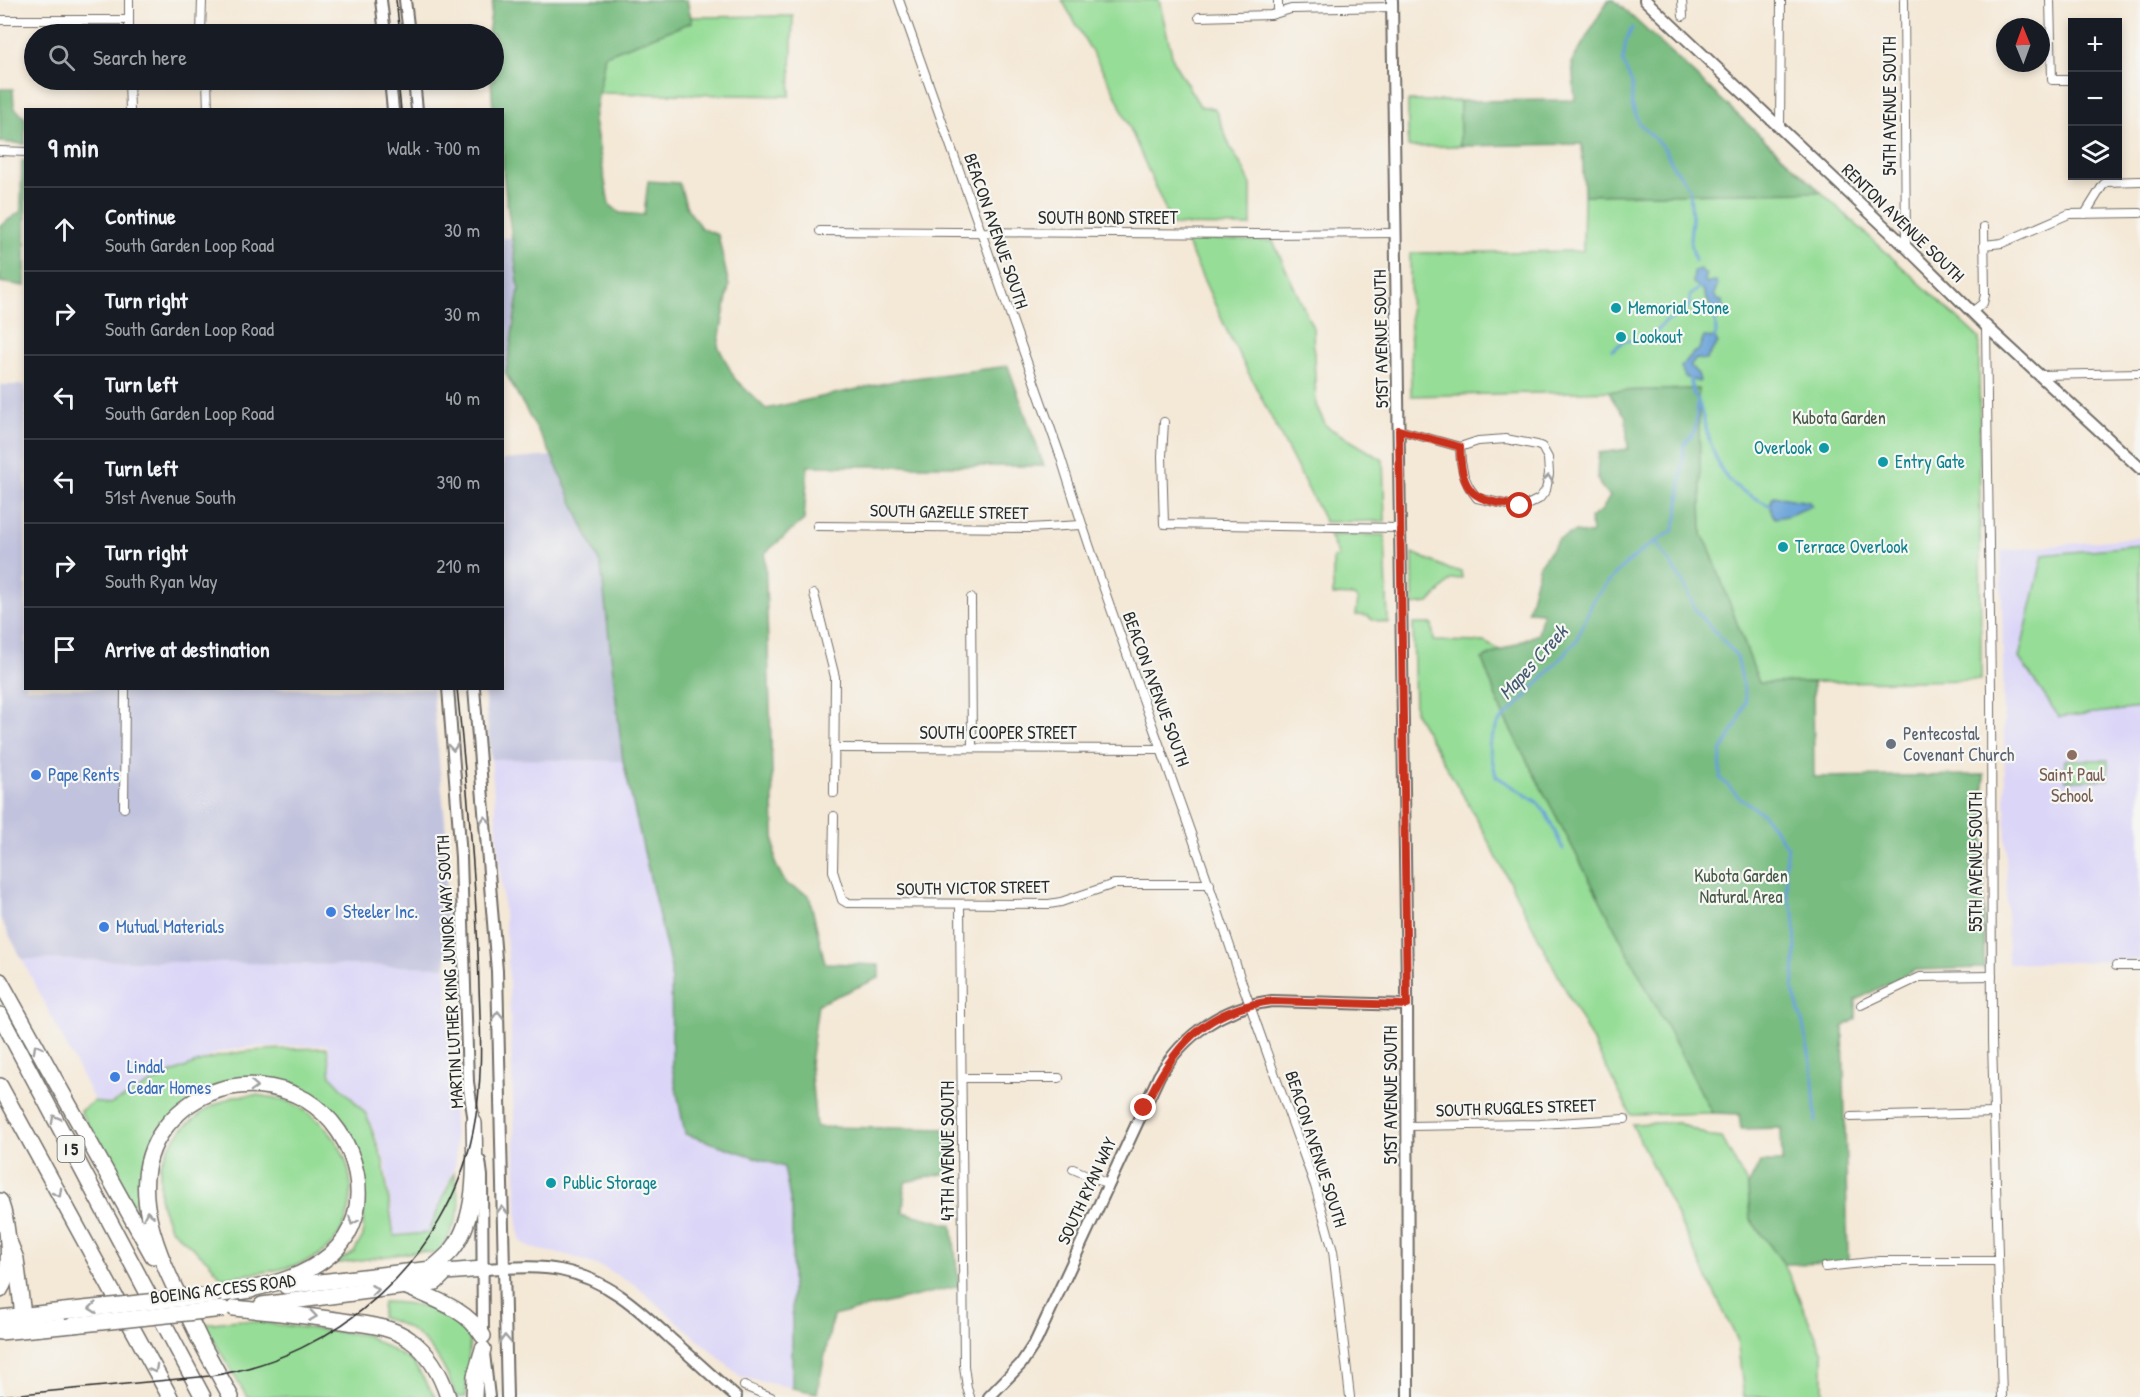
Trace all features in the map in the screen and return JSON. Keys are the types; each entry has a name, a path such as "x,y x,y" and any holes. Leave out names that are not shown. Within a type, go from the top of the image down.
{"highway":[{"path":"0,981 231,1397"},
{"name":"I 5","path":"0,1015 203,1397"},
{"path":"201,1342 156,1244 145,1200 148,1166 159,1136 181,1110 195,1100 222,1088 250,1084 297,1095 328,1118 345,1141 353,1158 358,1197 357,1212 353,1222 339,1246 331,1254 296,1277 242,1291"},
{"name":"I 5","path":"0,1086 170,1397"},
{"path":"439,1271 465,1224 475,1173 474,1124"},
{"path":"0,1201 8,1239 5,1284 0,1290"},
{"path":"8,1239 16,1259 23,1315 40,1328"},
{"name":"BOEING ACCESS ROAD","path":"0,1318 439,1271 483,1269"},
{"name":"BOEING ACCESS ROAD","path":"0,1332 229,1309 436,1282 439,1271"},
{"path":"405,1286 453,1308 474,1324 483,1342 475,1376 474,1397"},
{"path":"229,1309 313,1316 391,1330 411,1341 431,1361 439,1373 448,1397"}],"street":[{"path":"128,24 129,0"},
{"path":"201,24 202,0"},
{"path":"381,0 384,24"},
{"path":"405,0 408,24"},
{"name":"BEACON AVENUE SOUTH","path":"899,0 1060,455 1081,525 1210,884 1242,983 1316,1186 1333,1251 1350,1397"},
{"path":"1278,0 1278,11"},
{"name":"RENTON AVENUE SOUTH","path":"1645,0 1906,247 1986,326 2140,468"},
{"path":"1682,0 1683,16"},
{"path":"1780,128 1781,0"},
{"name":"54TH AVENUE SOUTH","path":"1904,0 1906,247"},
{"path":"2050,0 2052,81 2068,80"},
{"path":"1199,17 1271,15 1278,11 1291,9 1392,3"},
{"name":"51ST AVENUE SOUTH","path":"1392,3 1407,1005 1408,1397"},
{"path":"0,20 128,20"},
{"path":"129,90 130,108"},
{"path":"207,90 208,108"},
{"path":"391,90 393,108"},
{"path":"415,90 417,108"},
{"path":"0,151 24,152"},
{"path":"2085,214 2106,182 2140,182"},
{"path":"1984,245 2002,243 2069,214 2140,213"},
{"path":"1972,312 1983,303 1984,227"},
{"name":"SOUTH BOND STREET","path":"820,231 1396,233"},
{"name":"55TH AVENUE SOUTH","path":"1986,326 1994,1113 2002,1397"},
{"path":"2041,375 2140,373"},
{"path":"1164,422 1162,456 1164,524 1400,528"},
{"path":"1399,430 1460,447 1478,441 1506,439 1529,442 1542,447 1549,466 1546,490 1539,499 1527,505 1477,498 1464,476 1460,447"},
{"name":"SOUTH GAZELLE STREET","path":"817,526 1029,528 1081,525"},
{"path":"814,594 835,677 834,793"},
{"path":"971,598 972,748"},
{"path":"124,808 125,690"},
{"name":"MARTIN LUTHER KING JUNIOR WAY SOUTH","path":"448,690 459,828 468,1082 482,1176 483,1342 489,1397"},
{"path":"474,690 497,970 507,1397"},
{"name":"SOUTH COOPER STREET","path":"834,748 1161,749"},
{"name":"SOUTH VICTOR STREET","path":"834,816 833,871 842,900 847,903 1048,904 1061,902 1115,884 1210,884"},
{"name":"47TH AVENUE SOUTH","path":"960,904 964,1366 970,1397"},
{"path":"2116,966 2140,966"},
{"path":"1861,1005 1920,977 1992,976"},
{"name":"SOUTH RYAN WAY","path":"989,1397 1022,1364 1036,1341 1163,1070 1187,1040 1210,1022 1254,1003 1272,1001 1407,1005"},
{"path":"963,1078 1059,1078"},
{"path":"1851,1117 1994,1113"},
{"name":"SOUTH RUGGLES STREET","path":"1407,1126 1540,1125 1625,1119"},
{"path":"1073,1169 1108,1184"},
{"path":"1825,1268 1880,1261 1998,1261"},
{"path":"504,1268 560,1270 591,1279 610,1288 636,1306 736,1397"},
{"name":"BOEING ACCESS ROAD","path":"483,1269 504,1268"},
{"path":"744,1386 771,1397"}],"shaded area":[{"path":"504,238 512,238 519,289 505,373"},
{"path":"0,385 24,385 24,690 432,690 446,831 446,967 22,959 0,918"},
{"path":"552,456 601,566 623,761 491,759 484,690 504,690 504,460"},
{"name":"Saint Paul School","path":"2140,537 2140,960 2008,964 2001,551"},
{"name":"Public Storage","path":"491,759 623,761 671,968 672,1067 685,1134 784,1167 792,1209 792,1388 741,1377 635,1285 604,1268 571,1256 530,1248 521,1241 518,1230 508,959"},
{"path":"22,959 446,967 456,1163 428,1232 395,1235 385,1161 367,1113 332,1076 328,1045 246,1047 219,1052 108,1104 94,1100"}],"green space":[{"path":"493,0 687,0 692,22 605,55 594,120 609,204 620,213 644,215 648,181 679,183 687,208 701,228 718,235 729,286 718,346 735,379 766,409 899,380 1008,366 1044,466 808,466 804,520 765,553 775,863 786,884 809,895 825,963 879,965 879,978 818,1004 810,1064 816,1127 956,1129 956,1171 905,1182 903,1212 952,1225 959,1286 833,1316 817,1393 792,1388 792,1210 784,1167 685,1134 672,1067 671,968 623,761 601,566 552,456 506,374 519,289 504,181 504,108 493,108 492,90 504,90 504,24 489,24"},
{"path":"1062,0 1159,0 1174,63 1200,106 1215,109 1231,149 1251,185 1251,226 1172,225 1112,87"},
{"path":"1608,0 1614,0 1821,192 1584,195 1582,144 1460,146 1460,101 1575,100 1572,62"},
{"path":"793,16 790,96 599,93 605,55 692,22 691,17"},
{"path":"0,89 13,89 14,107 24,117 24,144 0,142"},
{"path":"1408,101 1460,101 1460,146 1408,147"},
{"path":"22,161 24,161 24,286 0,282 0,226 21,211"},
{"name":"Kubota Garden","path":"1821,192 1979,338 1981,680 1759,683 1709,547 1702,535 1698,389 1411,396 1410,253 1583,251 1584,195"},
{"path":"1185,239 1273,241 1313,328 1316,405 1326,426 1383,460 1385,521 1325,522 1228,333"},
{"name":"Kubota Garden Natural Area","path":"1698,389 1702,535 1709,547 1759,683 1813,682 1814,777 1984,775 1984,968 1915,970 1856,1000 1856,1019 1843,1027 1848,1263 1784,1264 1750,1219 1748,1186 1760,1162 1782,1162 1781,1128 1741,1129 1739,1114 1712,1113 1502,713 1482,659 1538,634 1543,612 1528,611 1540,564 1559,539 1575,532 1591,534 1590,518 1602,510 1610,496 1597,477 1599,453 1628,449 1626,416 1609,391"},
{"path":"1329,535 1385,535 1388,623 1371,619 1368,616 1356,615 1358,600 1354,596 1333,595 1333,558 1339,557"},
{"path":"2140,545 2140,708 2059,717 2019,658 2043,555"},
{"path":"1413,553 1451,570 1461,571 1462,578 1451,580 1429,603 1413,605"},
{"path":"1413,624 1432,624 1434,641 1484,642 1500,650 1482,659 1502,713 1712,1113 1631,1115 1474,814 1415,713"},
{"path":"2065,760 2108,760 2108,780 2065,780"},
{"path":"327,1048 331,1076 366,1114 383,1161 394,1236 428,1233 454,1173 460,1206 455,1223 442,1250 434,1254 421,1251 334,1264 354,1252 363,1236 364,1183 360,1160 349,1136 330,1113 239,1081 163,1125 140,1209 137,1209 126,1194 80,1111 94,1101 109,1105 177,1071 220,1056 260,1050"},
{"path":"257,1095 294,1104 325,1128 340,1147 351,1182 347,1218 339,1234 328,1248 312,1259 279,1269 222,1278 209,1262 170,1228 160,1201 160,1166 169,1147 182,1129 207,1109 234,1096"},
{"path":"1676,1122 1712,1137 1722,1138 1748,1186 1750,1219 1784,1264 1823,1353 1823,1397 1744,1397 1737,1339 1632,1124"},
{"path":"383,1302 406,1303 432,1309 444,1313 463,1328 470,1338 466,1397 456,1397 438,1358 420,1337 396,1322 381,1318"},
{"path":"238,1320 366,1335 413,1362 435,1397 247,1397 204,1324"}],"water":[{"path":"1700,269 1706,275 1707,284 1716,281 1718,284 1714,294 1717,300 1722,301 1723,309 1719,313 1713,312 1703,290 1693,283 1694,271"},
{"path":"1704,337 1715,338 1718,344 1706,360 1696,359 1690,366 1698,374 1700,381 1698,382 1685,377 1681,367 1693,353 1698,351"},
{"path":"1774,496 1809,502 1812,506 1775,518 1771,507"}],"waterway":[{"name":"Mapes Creek","path":"1632,28 1626,41 1623,62 1632,84 1632,105 1639,123 1665,149 1673,166 1690,191 1692,219 1690,239 1695,261"},
{"path":"1612,350 1625,341 1647,339 1655,334 1665,322 1683,314 1690,304 1690,296 1701,286"},
{"name":"Mapes Creek","path":"1714,339 1716,334 1715,311"},
{"name":"Mapes Creek","path":"1563,849 1546,813 1537,802 1496,776 1489,745 1498,723 1522,701 1576,641 1594,599 1618,571 1645,548 1673,531 1678,515 1684,445 1695,431 1698,399 1693,394 1690,378"},
{"path":"1699,403 1714,452 1727,478 1742,491 1771,506"},
{"path":"1657,543 1685,586 1696,611 1737,656 1746,699 1739,720 1721,752 1720,778 1740,798 1762,813 1788,847 1785,867 1788,898 1794,913 1796,946 1793,991 1812,1068 1816,1122"}],"tram line":[{"path":"396,0 399,24"},
{"path":"399,90 401,108"},
{"path":"0,1396 210,1376 257,1365 301,1348 343,1324 380,1295 412,1260 439,1221 459,1178 473,1132 480,1060 474,875 457,690"}],"place":[{"name":"Memorial Stone","path":"1616,308"},
{"name":"Lookout","path":"1621,337"},
{"name":"Overlook","path":"1824,448"},
{"name":"Entry Gate","path":"1883,462"},
{"name":"Terrace Overlook","path":"1783,547"},
{"name":"Pentecostal Covenant Church","path":"1891,744"},
{"name":"Saint Paul School","path":"2072,755"},
{"name":"Pape Rents","path":"36,775"},
{"name":"Steeler Inc.","path":"331,912"},
{"name":"Mutual Materials","path":"104,927"},
{"name":"Lindal Cedar Homes","path":"115,1077"},
{"name":"Public Storage","path":"551,1183"}],"route":[{"path":"1144,1108 1159,1076 1174,1054 1202,1028 1238,1008 1272,1001 1407,1005 1399,430 1460,447 1464,476 1477,498 1520,506"}]}
